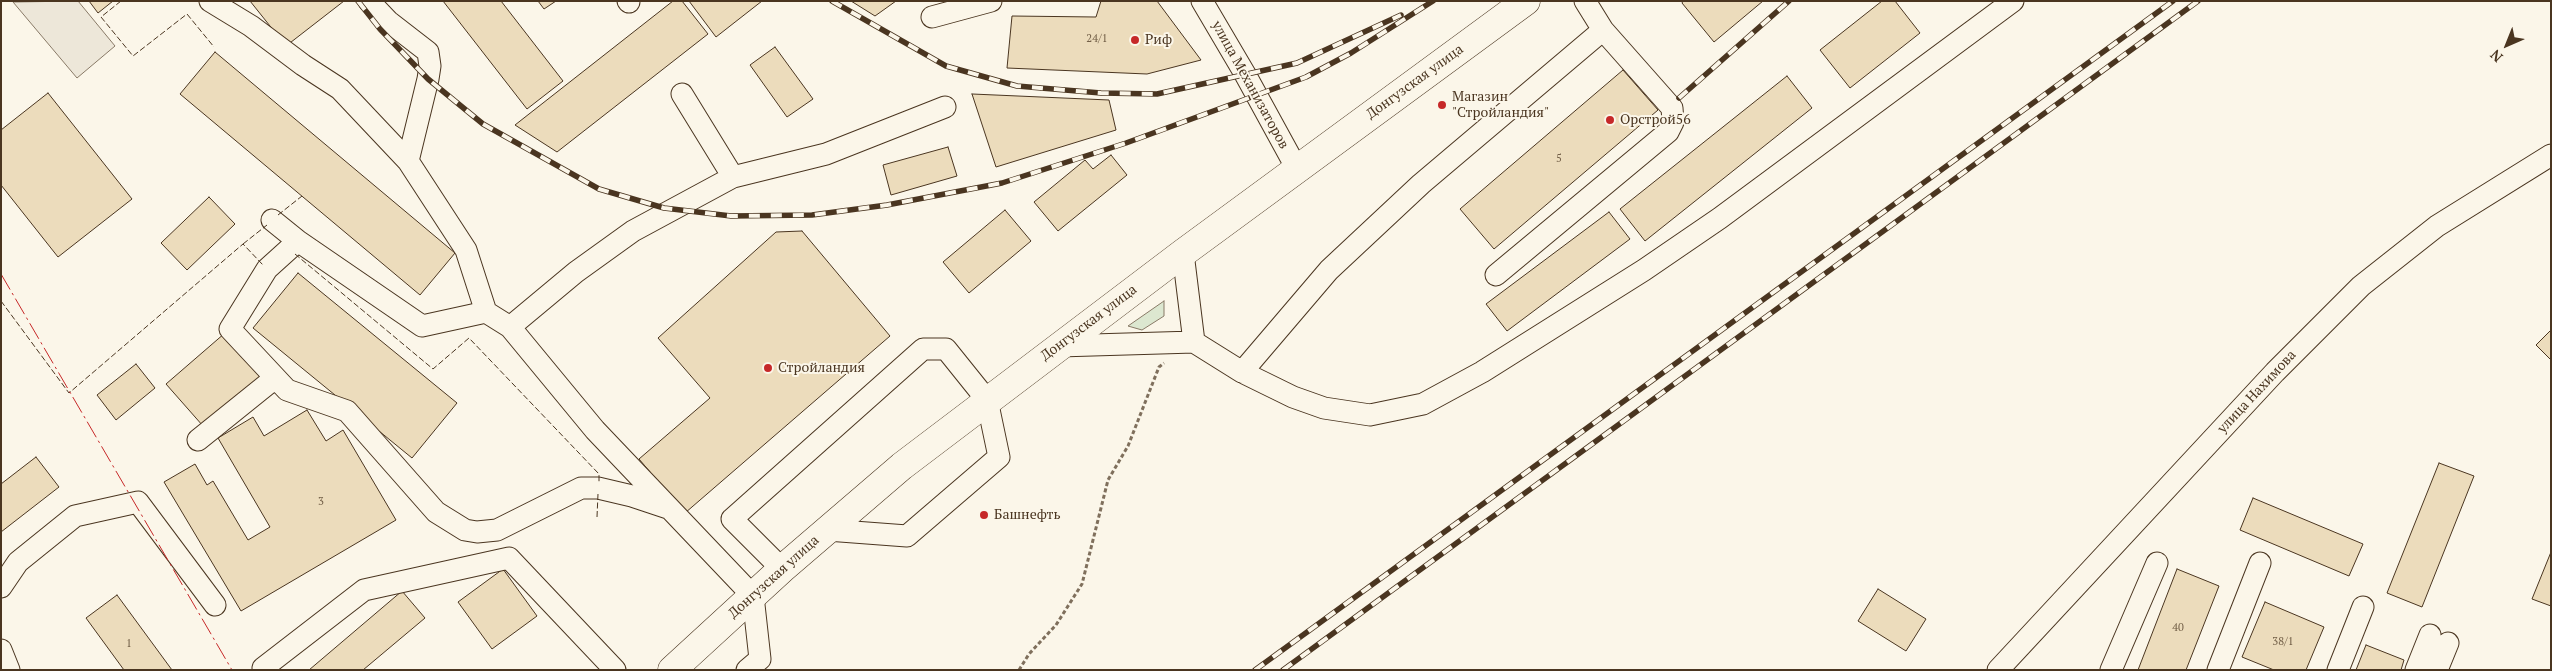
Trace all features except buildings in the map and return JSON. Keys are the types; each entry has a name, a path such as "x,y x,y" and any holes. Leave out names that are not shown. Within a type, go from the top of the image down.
{"highway":[{"name":"Донгузская улица","path":"672,670 782,569 902,466 1183,253 1526,1"}],"street":[{"path":"210,1 251,26 303,65 340,89 408,161 466,250 486,312 510,327 595,430 753,596 760,659 747,670"},
{"path":"369,1 388,21 428,52 430,66 428,79 408,161"},
{"path":"932,17 991,1"},
{"name":"улица Механизаторов","path":"1202,1 1297,169"},
{"path":"1496,275 1668,132 1673,122 1672,108 1603,30 1585,1"},
{"path":"1059,346 1194,342 1242,372 1324,408 1370,414 1423,404 1482,372 1720,218 2013,1"},
{"path":"1242,372 1336,263 1421,184 1603,30"},
{"path":"682,94 733,177"},
{"path":"510,327 576,272 633,231 733,177 826,154 945,107"},
{"name":"улица Нахимова","path":"1998,670 2275,372 2361,286 2437,226 2551,155"},
{"path":"272,220 298,241 422,326 486,312"},
{"path":"298,241 267,269 230,328 287,390 348,411 436,512 465,530 477,532 497,530 581,488 598,488 632,496 671,509"},
{"path":"1183,253 1194,342"},
{"path":"782,569 732,519 924,349 946,349 987,400 999,457 907,536 827,530"},
{"path":"198,440 275,378"},
{"path":"1,587 18,562 75,516 138,502 215,605"},
{"path":"263,668 364,590 509,558 615,670"},
{"path":"2111,670 2157,563"},
{"path":"2218,670 2260,563"},
{"path":"2338,670 2363,607"},
{"path":"2416,670 2439,639 2437,670"},
{"path":"1,650 9,670"}],"path":[{"path":"1019,670 1029,654 1069,608 1082,584 1108,480 1128,446 1159,367 1166,362"}],"green space":[{"path":"1164,301 1164,316 1142,330 1128,326"}],"shaded area":[{"path":"78,1 115,46 77,78 13,2"}],"railway":[{"path":"358,1 380,29 428,79 483,124 599,189 664,208 731,216 812,215 887,205 1002,183 1126,143 1306,77 1351,53 1433,1"},
{"path":"832,1 946,66 1017,86 1101,93 1157,94 1297,63 1401,15"},
{"path":"1679,98 1789,1"},
{"path":"1255,670 2173,1"},
{"path":"1283,670 2198,1"}],"fence":[{"path":"121,1 101,17 133,56 187,14 214,47"},
{"path":"278,215 302,196"},
{"path":"243,244 267,225"},
{"path":"1,301 69,393 243,244 263,265"},
{"path":"295,254 433,369 469,338 599,474 599,482"},
{"path":"597,517 598,494"}],"power":[{"path":"1,274 232,670"}],"place":[{"name":"Риф","path":"1135,40"},
{"name":"Магазин \"Стройландия\"","path":"1442,105"},
{"name":"Орстрой56","path":"1610,120"},
{"name":"Стройландия","path":"768,368"},
{"name":"Башнефть","path":"984,515"}]}
